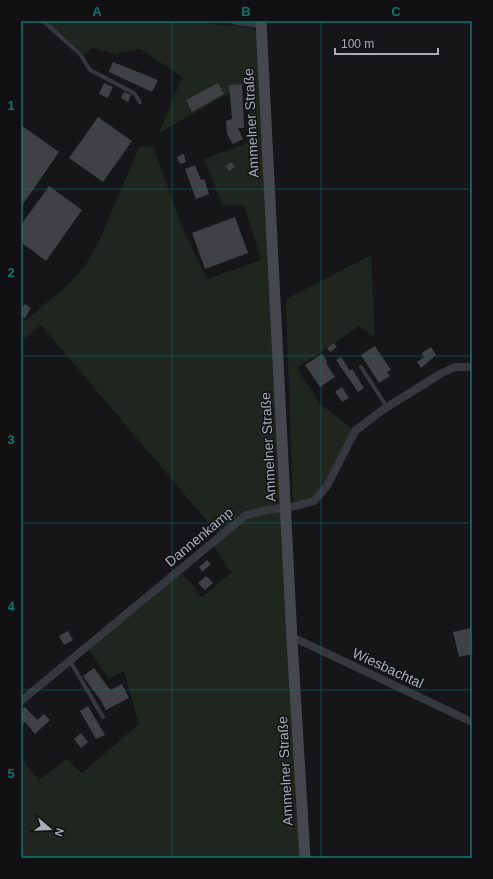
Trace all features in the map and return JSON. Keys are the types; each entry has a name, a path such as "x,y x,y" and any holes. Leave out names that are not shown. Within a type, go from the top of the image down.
{"street":[{"path":"235,21 261,26"},
{"name":"Ammelner Straße","path":"261,26 292,640 305,858"},
{"name":"Dannenkamp","path":"21,701 246,515 314,501 327,486 355,431 387,407 455,366 472,367"},
{"name":"Wiesbachtal","path":"292,640 299,640 472,722"}],"lane":[{"path":"43,21 80,54 90,70 134,93 140,102"},
{"path":"361,367 387,407"},
{"path":"70,661 103,716"}],"shaded area":[{"path":"45,21 187,21 252,28 257,34 306,858 21,858 21,758 39,780 66,759 82,773 139,724 124,671 109,679 88,648 180,571 202,597 231,573 213,545 219,535 41,325 21,341 21,324 69,284 85,266 101,237 139,147 153,146 182,227 207,279 261,260 244,205 223,206 204,159 250,142 249,82 159,133 182,77 140,49 118,53 117,55 92,48 84,54"},
{"path":"371,255 375,337 359,326 297,368 320,404 354,430 326,485 313,501 293,507 286,299"}],"building":[{"path":"113,62 158,80 152,92 109,72"},
{"path":"104,83 113,87 108,98 99,94"},
{"path":"218,83 224,94 192,112 186,100"},
{"path":"242,84 244,128 238,128 243,139 233,144 227,134 226,121 232,119 229,85"},
{"path":"124,92 131,95 128,102 121,98"},
{"path":"98,117 132,141 103,182 69,158"},
{"path":"21,125 59,152 21,207"},
{"path":"184,154 186,162 180,164 177,157"},
{"path":"231,162 235,167 229,171 225,166"},
{"path":"195,165 201,180 204,179 209,194 196,199 185,169"},
{"path":"49,186 82,210 46,261 21,242 21,225"},
{"path":"235,217 248,253 205,269 192,233"},
{"path":"25,304 31,308 25,318 21,315 21,309"},
{"path":"334,343 337,347 330,352 327,348"},
{"path":"375,346 391,370 387,372 390,376 379,383 361,355"},
{"path":"431,347 436,355 421,368 417,362 424,357 422,353"},
{"path":"322,354 335,377 320,387 305,365"},
{"path":"341,357 350,371 352,369 364,388 358,392 336,360"},
{"path":"342,387 349,398 342,402 335,392"},
{"path":"207,560 211,564 202,572 199,567"},
{"path":"206,576 213,583 205,590 198,583"},
{"path":"471,628 472,654 459,657 453,632"},
{"path":"68,631 73,640 64,645 59,636"},
{"path":"94,668 110,690 122,684 129,698 106,710 83,676"},
{"path":"88,706 105,735 96,739 80,711"},
{"path":"25,707 37,720 44,714 50,720 35,734 25,722 21,726 21,710"},
{"path":"81,733 88,742 81,748 74,739"}]}
